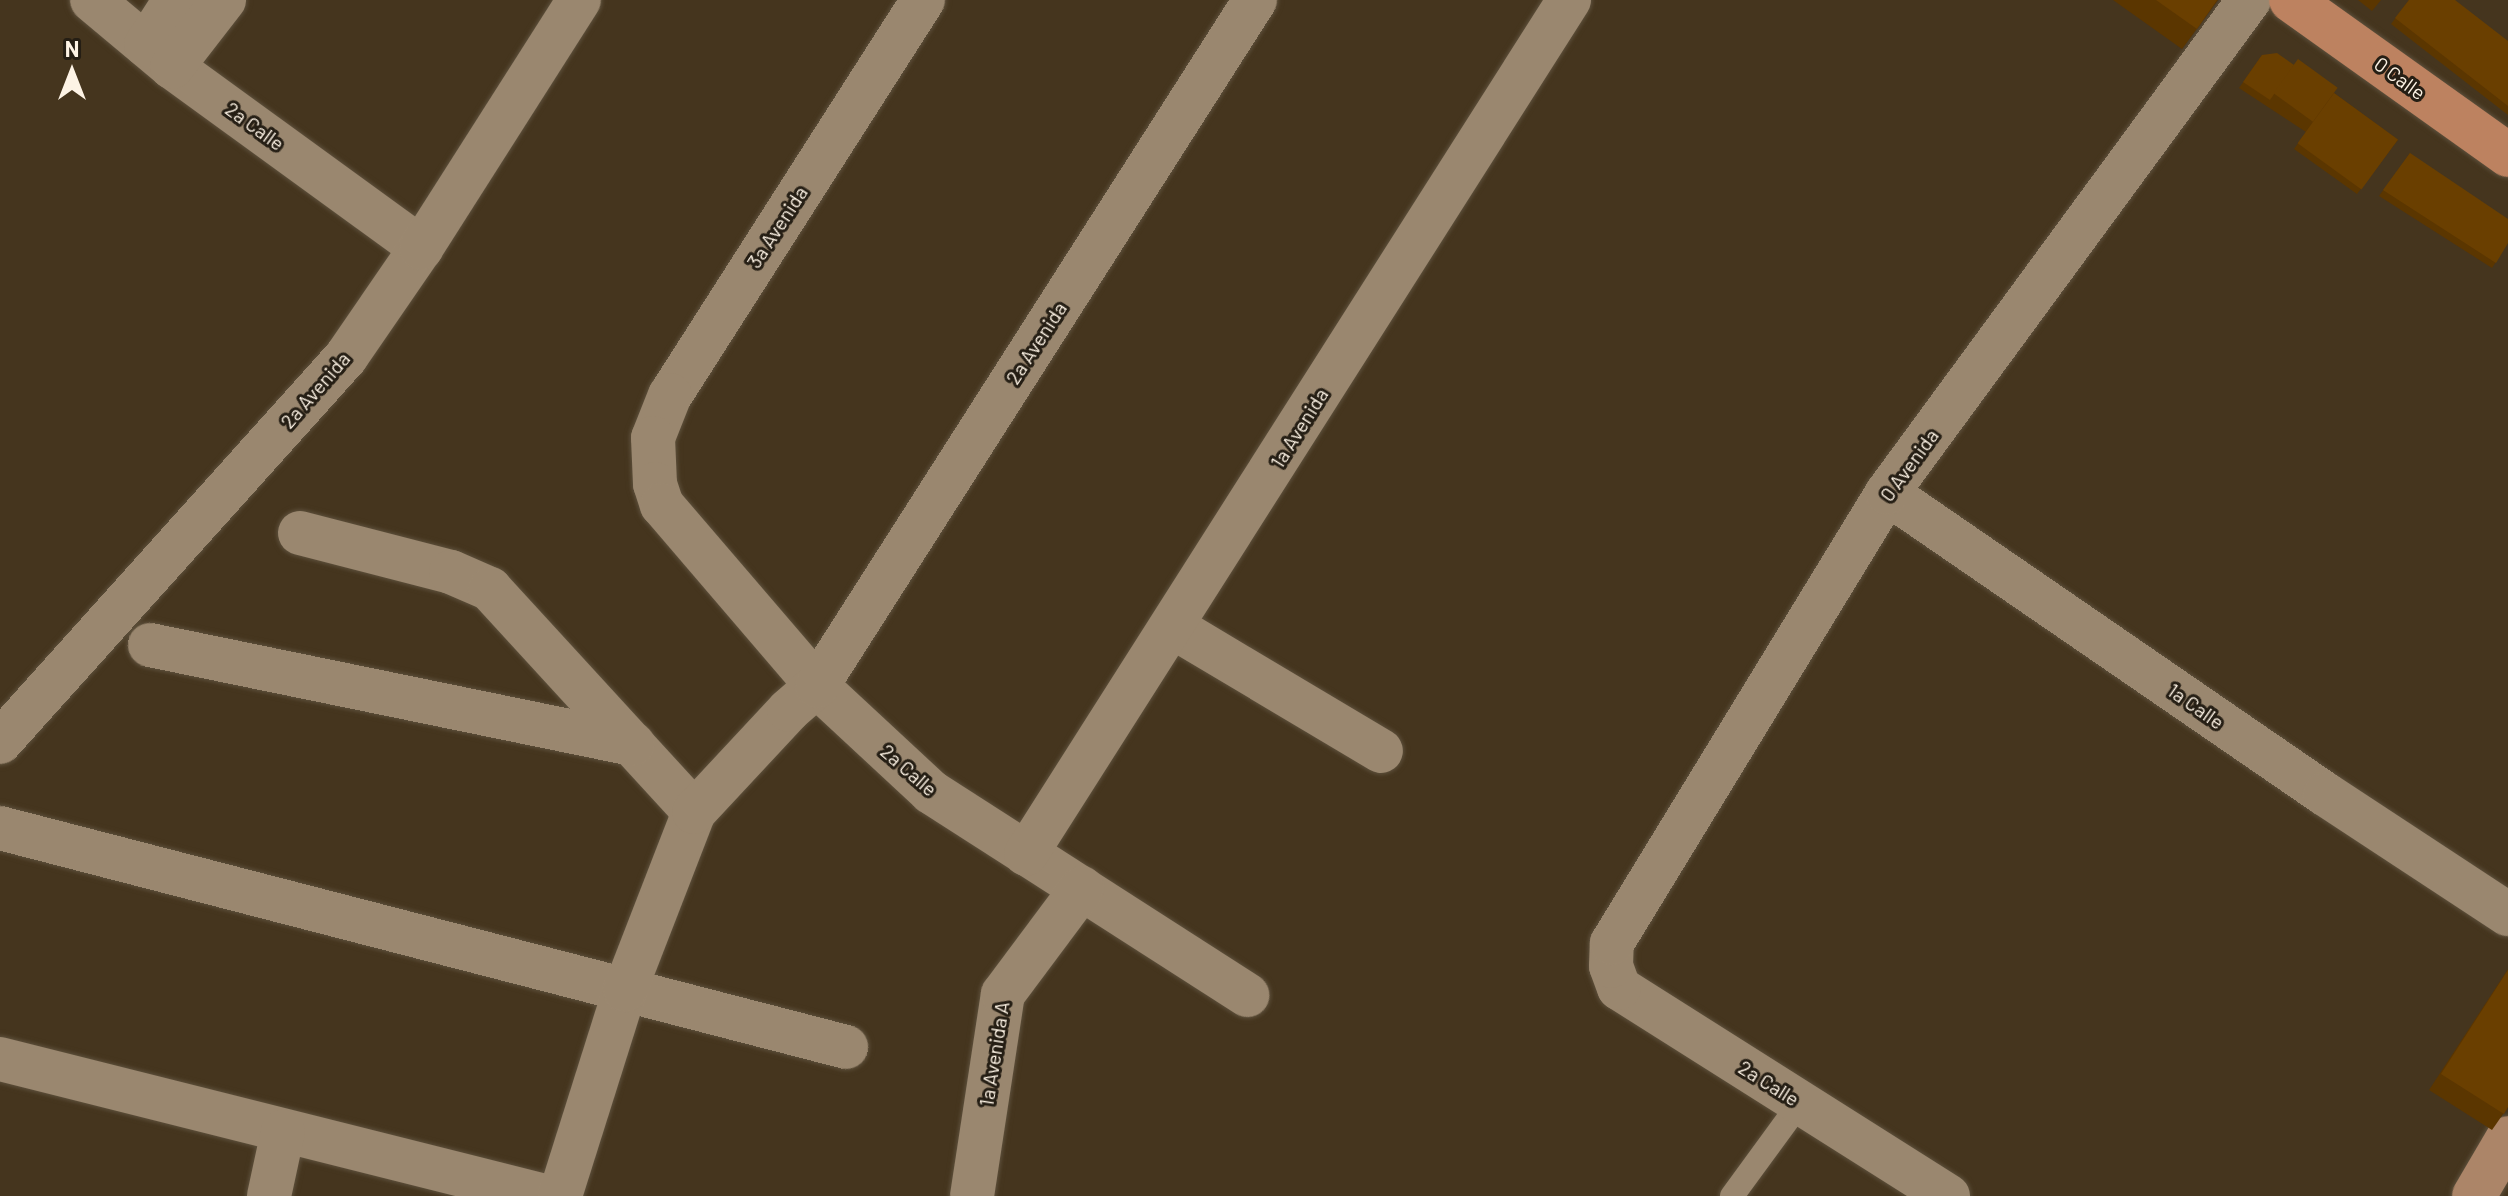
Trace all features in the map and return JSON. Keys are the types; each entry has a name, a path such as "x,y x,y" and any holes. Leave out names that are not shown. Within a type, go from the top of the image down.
{"main road":[{"name":"0 Calle","path":"2291,0 2508,155"},
{"path":"2474,1196 2508,1138"}],"street":[{"name":"2a Calle","path":"92,0 159,56 421,248"},
{"path":"159,56 175,0"},
{"path":"159,56 224,0"},
{"name":"2a Avenida","path":"0,742 346,357 421,248 579,0"},
{"name":"3a Avenida","path":"652,461 659,416 670,395 923,0"},
{"name":"2a Avenida","path":"694,812 789,710 817,686 1255,0"},
{"name":"1a Avenida","path":"1026,854 1569,0"},
{"name":"0 Avenida","path":"1610,955 1616,932 1887,493 2249,0"},
{"name":"2a Calle","path":"652,461 662,505 817,686 931,792 1247,995"},
{"name":"1a Calle","path":"1887,493 2325,794 2508,914"},
{"path":"300,533 451,572 490,589 694,812 625,990 560,1196"},
{"path":"1173,627 1381,751"},
{"path":"150,645 633,744"},
{"path":"0,828 846,1047"},
{"name":"1a Avenida A","path":"972,1196 1003,994 1082,888"},
{"name":"2a Calle","path":"1610,955 1619,988 1948,1196"},
{"path":"0,1059 545,1196"},
{"path":"269,1196 283,1131"}],"lane":[{"path":"1732,1196 1800,1103"}],"building":[{"path":"2156,0 2217,0 2197,29"},
{"path":"2409,0 2455,0 2508,41 2508,106 2395,18"},
{"path":"2277,53 2294,65 2270,100 2243,82 2262,55"},
{"path":"2298,59 2338,88 2313,122 2273,93"},
{"path":"2334,93 2398,139 2361,190 2298,143"},
{"path":"2410,153 2508,219 2508,243 2496,263 2383,190"},
{"path":"2508,970 2508,1107 2504,1114 2441,1074"}]}
